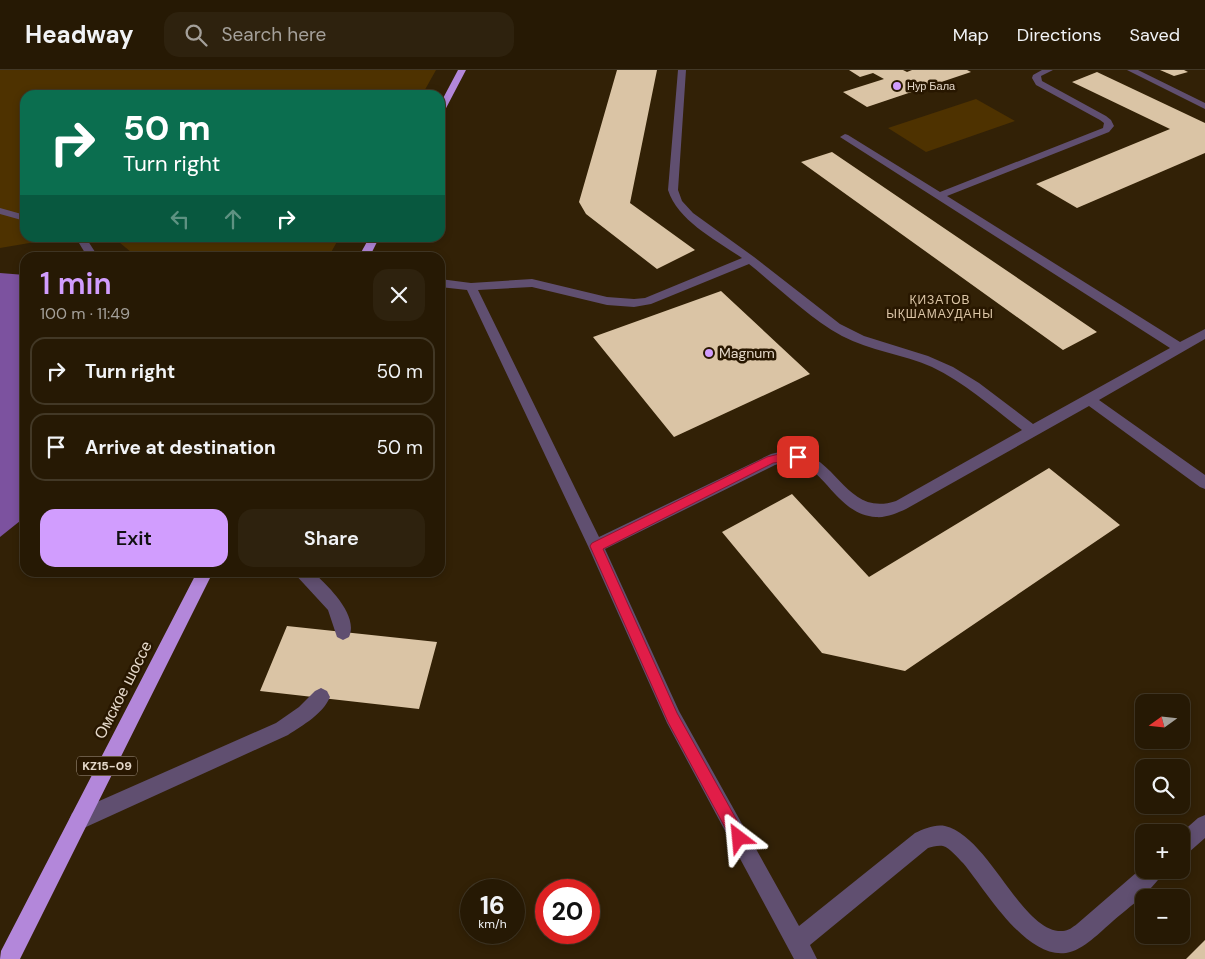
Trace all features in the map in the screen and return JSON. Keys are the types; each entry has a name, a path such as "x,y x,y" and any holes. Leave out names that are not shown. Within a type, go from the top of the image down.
{"highway":[{"path":"445,102 462,70"},
{"name":"Омское шоссе","path":"9,959 202,577"}],"lane":[{"path":"682,70 673,190 677,202 689,215 750,259 837,327 859,339 886,349 935,363 958,376 1033,431"},
{"path":"940,196 1106,130 1109,126 1104,118 1039,82 1036,78 1037,76 1049,70"},
{"path":"1131,70 1205,106"},
{"path":"845,137 1180,348"},
{"path":"0,211 20,217"},
{"path":"445,284 471,287 540,284 616,303 635,304 647,301 750,259"},
{"path":"471,287 596,546 673,717 801,951 922,840 936,835 950,838 966,852 1033,932 1048,941 1066,943 1080,934 1144,879"},
{"path":"596,546 771,460 783,457 798,457 814,467 861,507 873,511 884,511 901,505 1205,333"},
{"path":"1089,399 1205,483"},
{"path":"307,577 328,596 342,617 344,632"},
{"path":"79,820 282,729 305,713 321,697"},
{"path":"1190,838 1205,825"}],"shaded area":[{"path":"0,70 436,70 425,90 20,90 20,242 35,242 0,248"},
{"path":"976,99 1015,121 926,152 888,128"},
{"path":"119,242 337,242 331,252 131,252"},
{"path":"0,273 20,275 20,521 0,537"}],"building":[{"path":"617,70 657,70 630,203 695,250 657,269 586,214 579,202"},
{"name":"Нур Бала","path":"849,70 903,70 907,72 912,70 967,70 971,72 867,107 843,92 884,79 873,73 860,77"},
{"path":"1160,70 1184,70 1188,72 1174,76"},
{"path":"1097,72 1205,123 1205,153 1077,208 1036,184 1170,129 1072,82"},
{"path":"832,152 1097,332 1063,350 801,162"},
{"path":"721,291 810,374 674,437 593,337"},
{"path":"1049,468 1120,525 905,671 822,653 722,532 792,494 869,577"},
{"path":"287,626 437,642 419,709 260,691"},
{"path":"1205,940 1205,959 1186,959"}],"place":[{"name":"Нур Бала","path":"897,86"},
{"name":"Magnum","path":"709,353"}],"district":[{"name":"ҚИЗАТОВ ЫҚШАМАУДАНЫ","path":"940,307"}],"route":[{"path":"739,838 673,717 596,546 771,460 783,457 798,457"}]}
